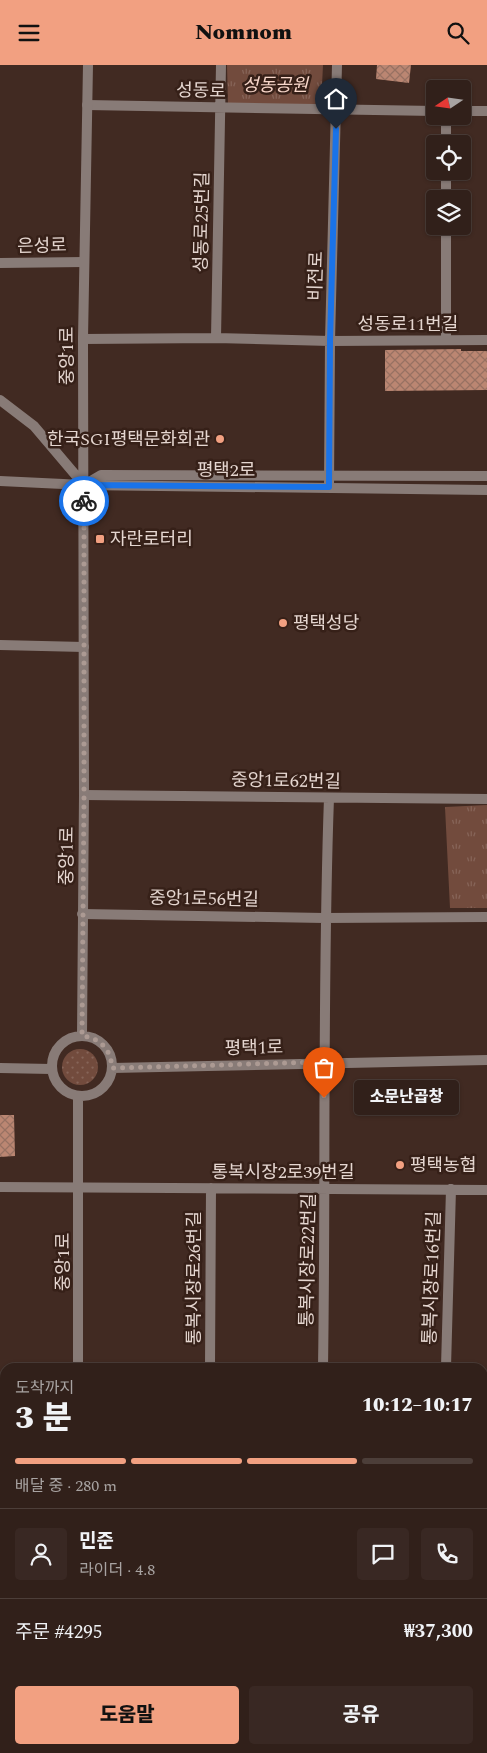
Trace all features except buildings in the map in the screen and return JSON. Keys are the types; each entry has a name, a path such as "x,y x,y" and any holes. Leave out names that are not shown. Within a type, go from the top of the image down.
{"street":[{"name":"중앙1로","path":"82,1036 84,795 83,339 88,65"},
{"name":"성동로25번길","path":"216,338 221,65"},
{"name":"비전로","path":"329,487 330,341 337,65"},
{"name":"성동로","path":"87,105 426,111"},
{"path":"471,111 487,111"},
{"path":"446,235 446,340"},
{"name":"은성로","path":"0,263 84,262"},
{"path":"83,339 216,338 330,341"},
{"name":"성동로11번길","path":"330,341 487,341"},
{"path":"0,400 34,427 84,485 100,475 487,476"},
{"name":"평택2로","path":"0,481 84,485 487,489"},
{"path":"0,645 84,647"},
{"name":"중앙1로62번길","path":"84,795 487,799"},
{"path":"323,1062 324,917 329,798"},
{"name":"중앙1로56번길","path":"82,914 487,917"},
{"path":"82,1036 90,1037 104,1045 112,1060 112,1068 107,1083 101,1089 86,1096 78,1097 70,1094 57,1084 51,1069 54,1053 59,1046 66,1040 82,1036"},
{"name":"평택1로","path":"112,1068 487,1060"},
{"name":"통복시장로22번길","path":"323,1062 326,1187 323,1363"},
{"path":"0,1068 51,1069"},
{"name":"중앙1로","path":"78,1097 80,1187 78,1363"},
{"name":"통복시장2로39번길","path":"0,1187 326,1187 487,1190"},
{"name":"통복시장로26번길","path":"210,1363 211,1188"},
{"name":"통복시장로16번길","path":"446,1363 451,1189"}],"green space":[{"name":"성동공원","path":"227,65 323,65 321,105 228,104"},
{"path":"487,805 487,908 450,908 445,807"},
{"path":"80,1049 93,1054 98,1067 93,1080 80,1085 67,1080 62,1067 67,1054"}],"way so far":[{"path":"84,501 82,1036 90,1037 104,1045 112,1060 112,1068 323,1062 324,1098"}],"place":[{"name":"한국SGI평택문화회관","path":"220,439"},
{"name":"자란로터리","path":"100,539"},
{"name":"평택성당","path":"283,623"},
{"name":"소문난곱창","path":"324,1098"},
{"name":"평택농협","path":"400,1165"}],"route":[{"path":"84,501 84,485 329,487 330,341 336,129"}]}
